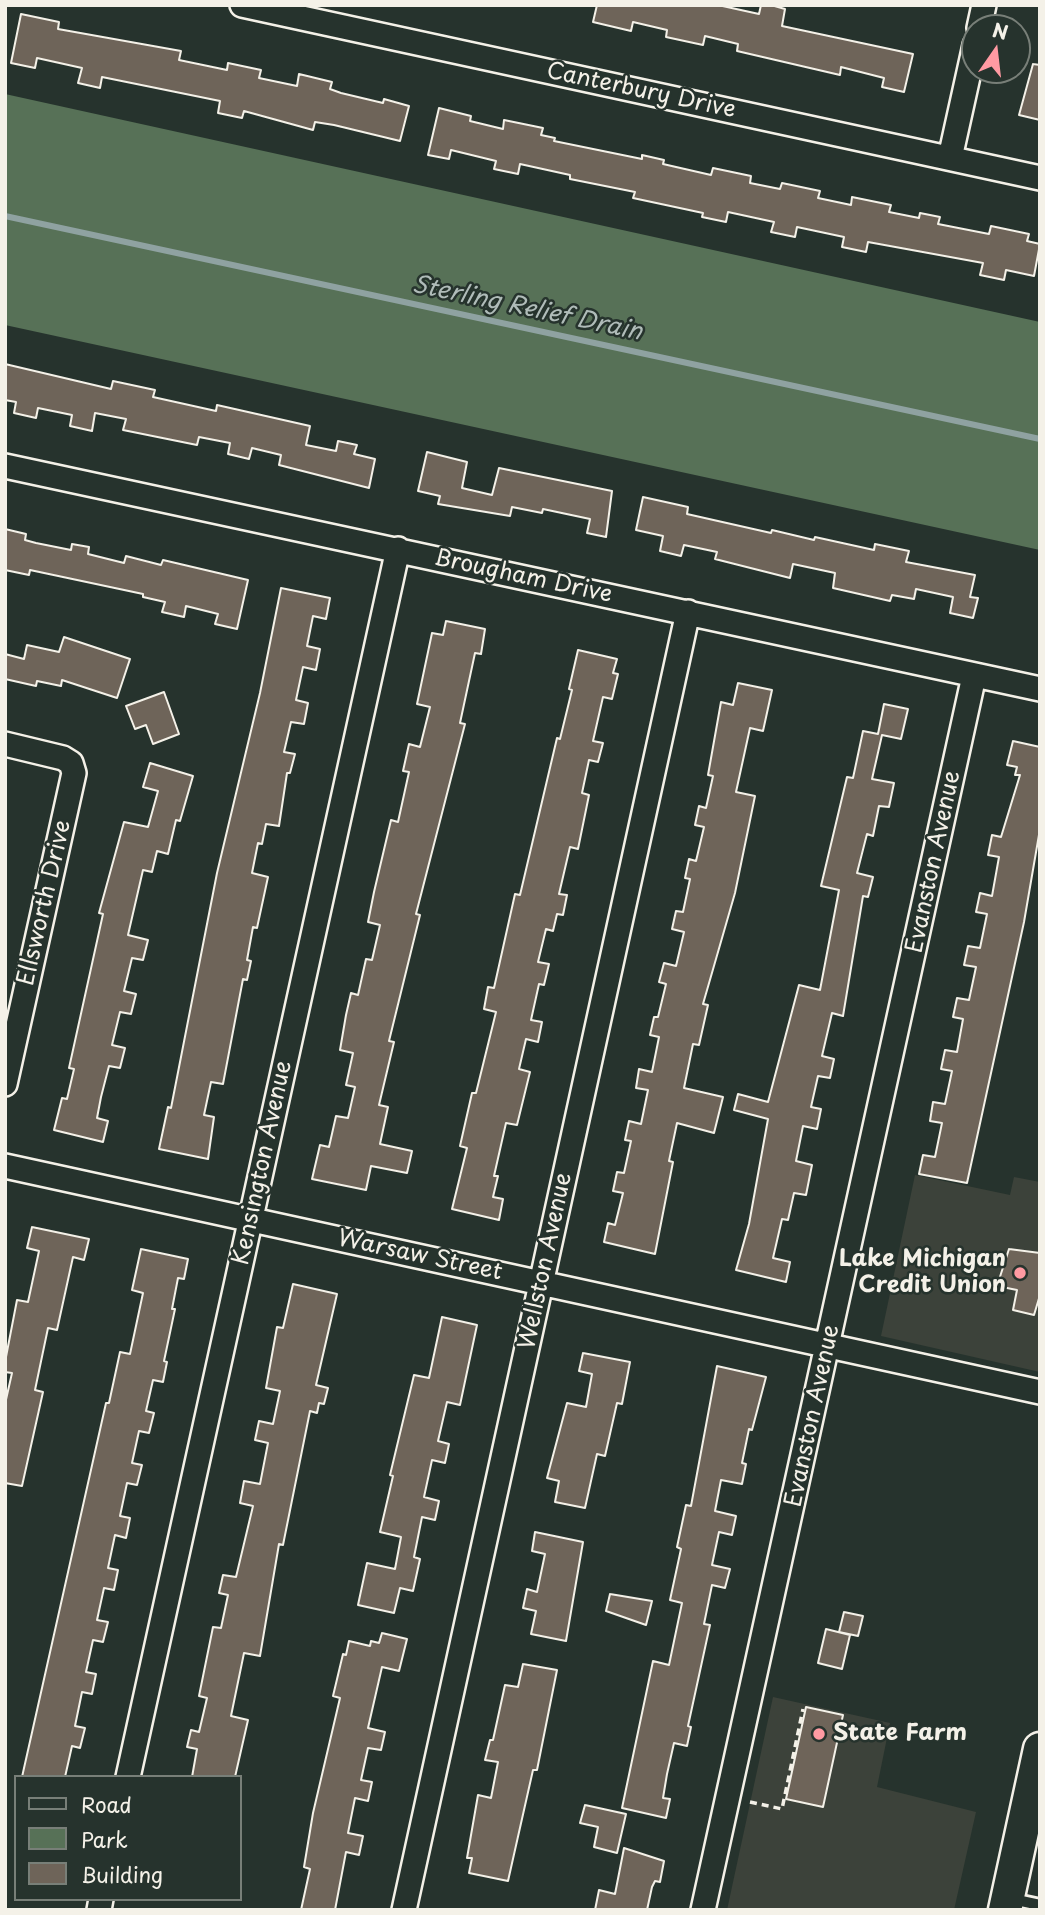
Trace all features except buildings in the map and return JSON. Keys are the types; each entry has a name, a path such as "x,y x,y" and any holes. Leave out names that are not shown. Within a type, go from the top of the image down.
{"street":[{"name":"Canterbury Drive","path":"242,5 1040,178"},
{"path":"950,158 966,84"},
{"name":"Brougham Drive","path":"5,466 1040,690"},
{"name":"Kensington Avenue","path":"128,1775 398,549"},
{"name":"Wellston Avenue","path":"404,1910 688,612"},
{"name":"Evanston Avenue","path":"703,1910 974,676"},
{"name":"Ellsworth Drive","path":"5,744 53,754 71,763 72,784 5,1084"},
{"name":"Warsaw Street","path":"5,1166 1040,1392"},
{"path":"1006,1904 1040,1749"}],"lane":[{"path":"1006,1904 1040,1905"}],"path":[{"path":"750,1802 782,1809 803,1709"}],"shaded area":[{"path":"915,1175 1010,1195 1014,1177 1040,1182 1040,1372 881,1336"},
{"path":"773,1697 890,1723 877,1787 976,1812 954,1910 727,1910"}],"green space":[{"name":"Sterling Relief Drain","path":"5,94 1040,322 1040,550 5,325"}],"waterway":[{"name":"Sterling Relief Drain","path":"5,216 1040,439"}],"place":[{"name":"Lake Michigan Credit Union","path":"1020,1273"},
{"name":"State Farm","path":"819,1734"}]}
